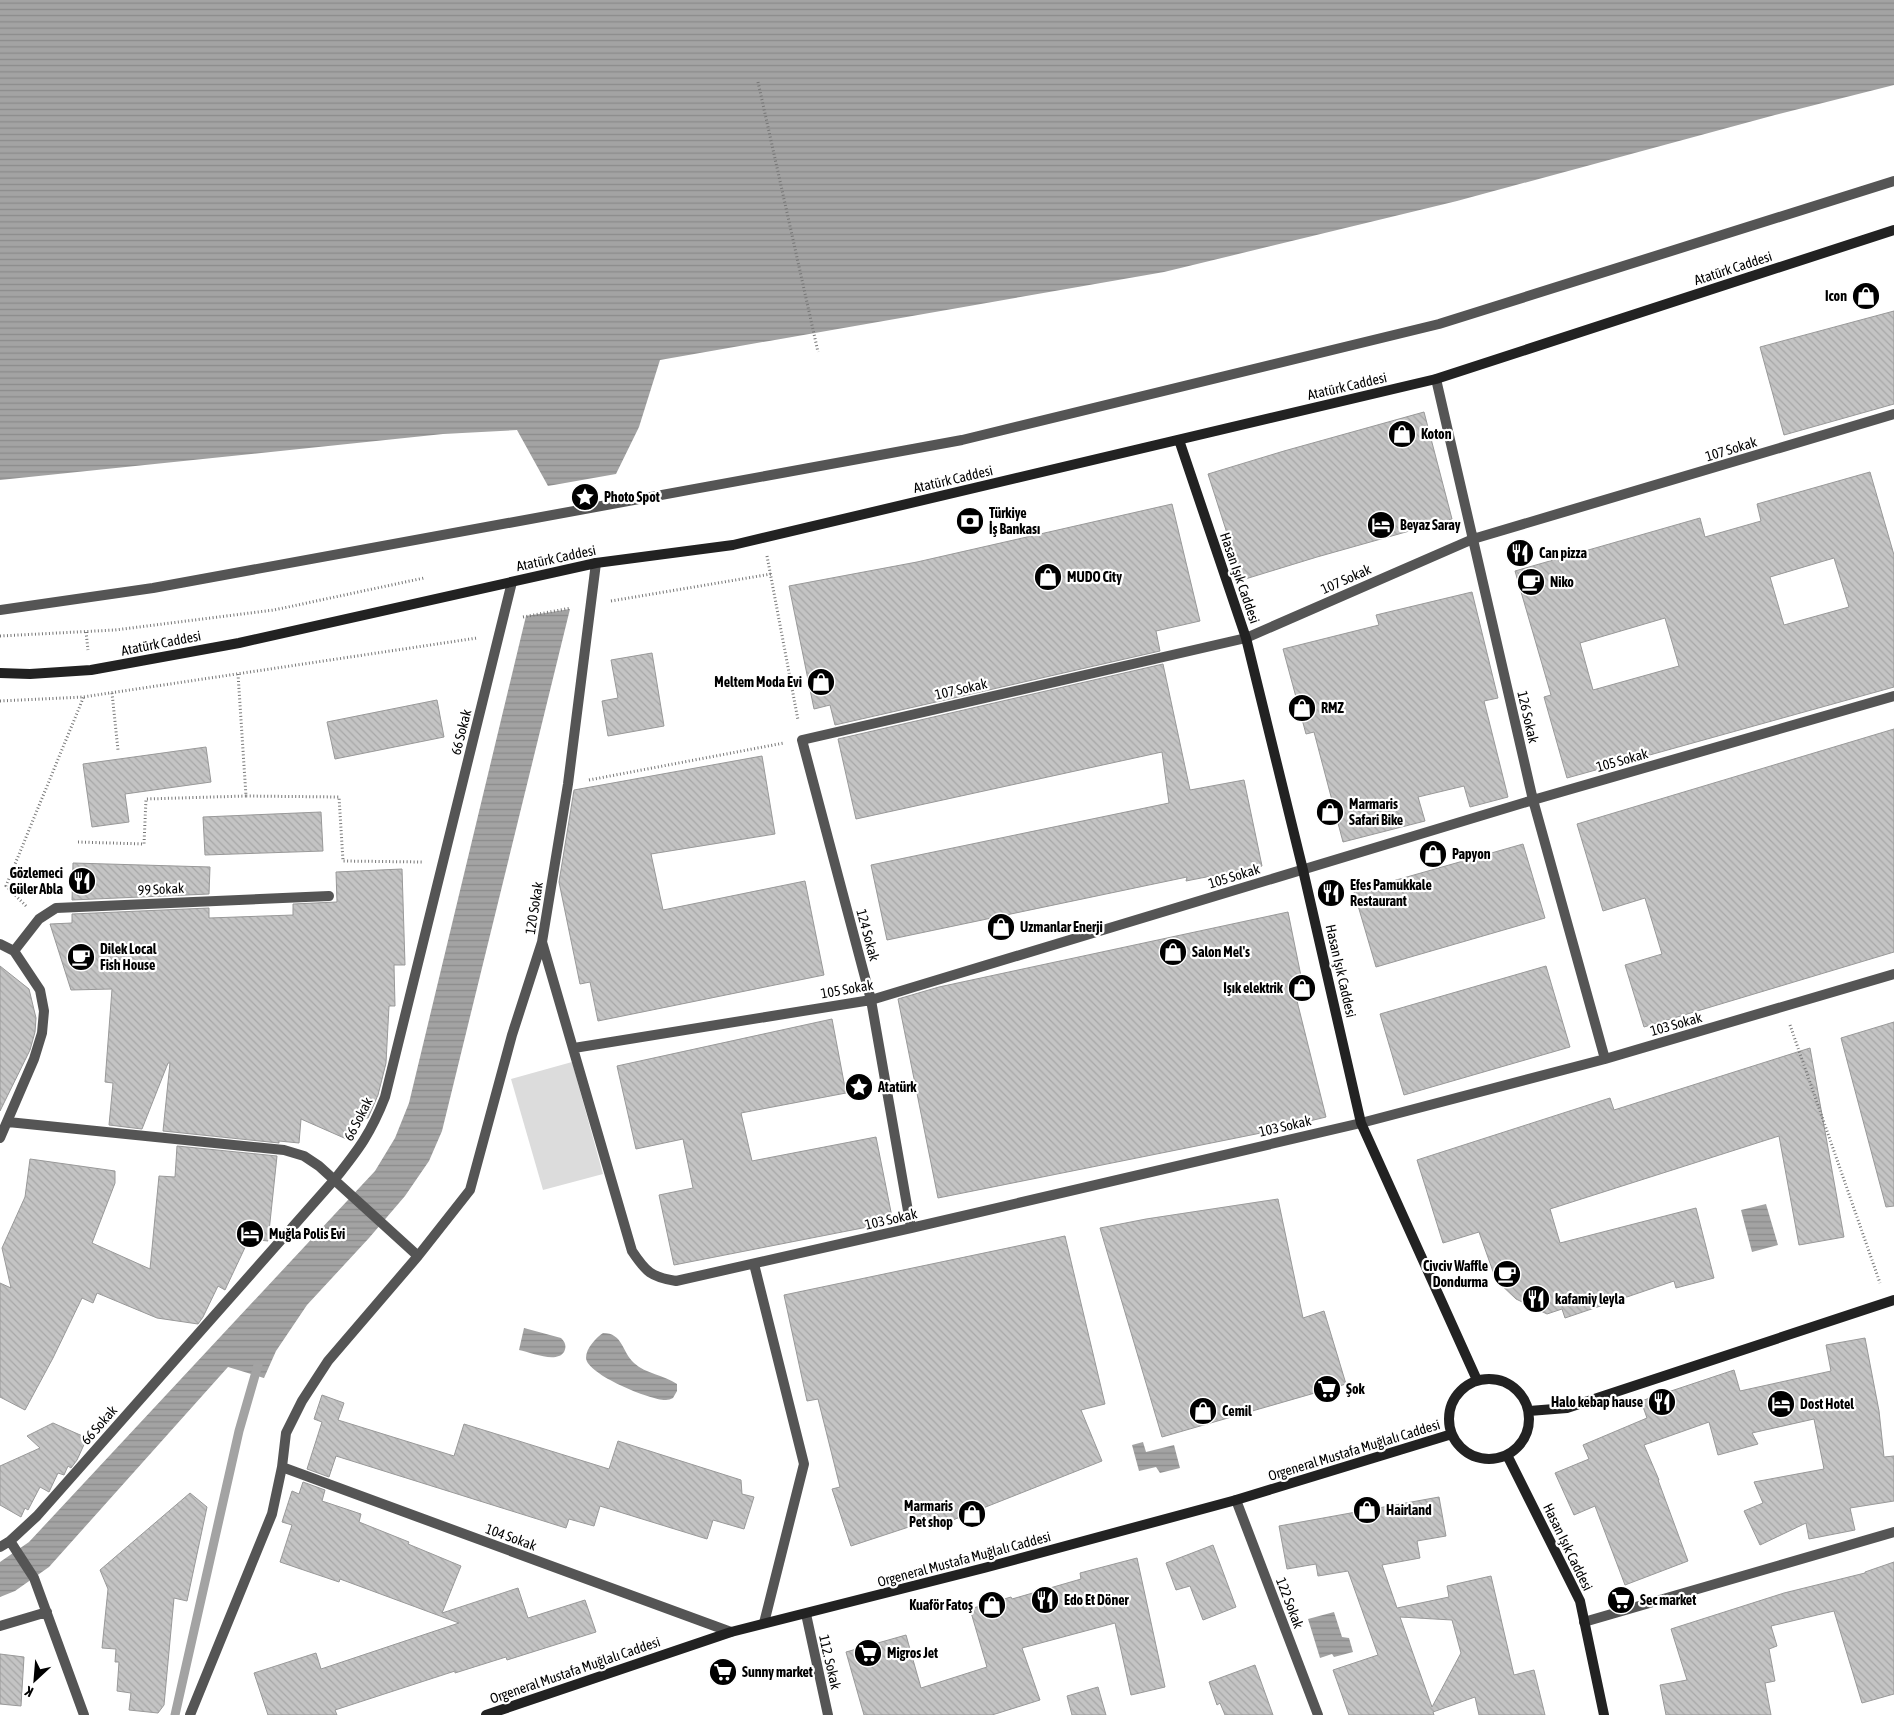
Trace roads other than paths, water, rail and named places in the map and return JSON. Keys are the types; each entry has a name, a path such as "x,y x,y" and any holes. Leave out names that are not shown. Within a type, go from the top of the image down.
{"street":[{"path":"0,610 153,588 962,440 1439,324 1894,181"},
{"name":"Atatürk Caddesi","path":"0,673 30,674 90,670 239,643 596,563 732,545 764,538 1436,379 1894,230"},
{"name":"126 Sokak","path":"1436,379 1533,800 1605,1059"},
{"name":"107 Sokak","path":"802,740 1246,638 1473,540 1894,414"},
{"name":"Hasan Işık Caddesi","path":"1180,440 1246,638 1304,870 1361,1123 1477,1380"},
{"name":"120 Sokak","path":"596,563 568,784 542,942 632,1251 642,1267 657,1278 676,1281"},
{"name":"66 Sokak","path":"0,1547 10,1542 37,1516 335,1179 361,1146 374,1124 385,1096 512,582"},
{"name":"105 Sokak","path":"574,1048 871,1000 1533,800 1894,696"},
{"name":"124 Sokak","path":"802,740 871,1000 911,1228"},
{"name":"99 Sokak","path":"14,951 39,919 56,908 329,896"},
{"path":"190,1715 272,1514 282,1467 286,1433 307,1393 328,1361 418,1256 470,1190 512,1035 542,942"},
{"path":"0,944 14,951 40,990 44,1010 42,1033 34,1059 0,1138"},
{"name":"103 Sokak","path":"676,1281 1361,1123 1605,1059 1894,974"},
{"path":"8,1122 284,1150 304,1156 335,1179 418,1256"},
{"path":"754,1264 804,1464 764,1623"},
{"path":"1528,1411 1567,1408 1890,1302"},
{"path":"1491,1378 1504,1381 1515,1388 1524,1398 1528,1411 1529,1424 1526,1436 1518,1447 1507,1455 1495,1459 1481,1458 1469,1454 1459,1446 1452,1434 1448,1421 1450,1408 1456,1396 1465,1386 1477,1380 1491,1378"},
{"name":"Orgeneral Mustafa Muğlalı Caddesi","path":"486,1715 731,1632 806,1614 1236,1500 1452,1434"},
{"name":"Hasan Işık Caddesi","path":"1507,1455 1580,1601 1604,1715"},
{"name":"104 Sokak","path":"282,1467 731,1632"},
{"name":"122 Sokak","path":"1236,1500 1318,1715"},
{"path":"1584,1622 1894,1532"},
{"path":"10,1542 34,1578 84,1715"},
{"path":"0,1626 47,1612"},
{"name":"112. Sokak","path":"806,1614 828,1715"}],"waterway":[{"path":"175,1715 239,1431 258,1365"}],"place":[{"name":"Icon","path":"1866,296"},
{"name":"Koton","path":"1402,434"},
{"name":"Photo Spot","path":"585,497"},
{"name":"Türkiye İş Bankası","path":"970,521"},
{"name":"Beyaz Saray","path":"1381,525"},
{"name":"Can pizza","path":"1520,553"},
{"name":"MUDO City","path":"1048,577"},
{"name":"Niko","path":"1531,582"},
{"name":"Meltem Moda Evi","path":"821,682"},
{"name":"RMZ","path":"1302,708"},
{"name":"Marmaris Safari Bike","path":"1330,812"},
{"name":"Papyon","path":"1433,854"},
{"name":"Gözlemeci Güler Abla","path":"82,881"},
{"name":"Efes Pamukkale Restaurant","path":"1331,893"},
{"name":"Uzmanlar Enerji","path":"1001,927"},
{"name":"Salon Mel's","path":"1173,952"},
{"name":"Dilek Local Fish House","path":"81,957"},
{"name":"Işık elektrik","path":"1302,988"},
{"name":"Atatürk","path":"859,1087"},
{"name":"Muğla Polis Evi","path":"250,1234"},
{"name":"Civciv Waffle Dondurma","path":"1507,1274"},
{"name":"kafamiy leyla","path":"1536,1299"},
{"name":"Şok","path":"1327,1389"},
{"name":"Halo kebap hause","path":"1662,1402"},
{"name":"Dost Hotel","path":"1781,1404"},
{"name":"Cemil","path":"1203,1411"},
{"name":"Hairland","path":"1367,1510"},
{"name":"Marmaris Pet shop","path":"972,1514"},
{"name":"Edo Et Döner","path":"1045,1600"},
{"name":"Sec market","path":"1621,1600"},
{"name":"Kuaför Fatoş","path":"992,1605"},
{"name":"Migros Jet","path":"868,1653"},
{"name":"Sunny market","path":"723,1672"}]}
